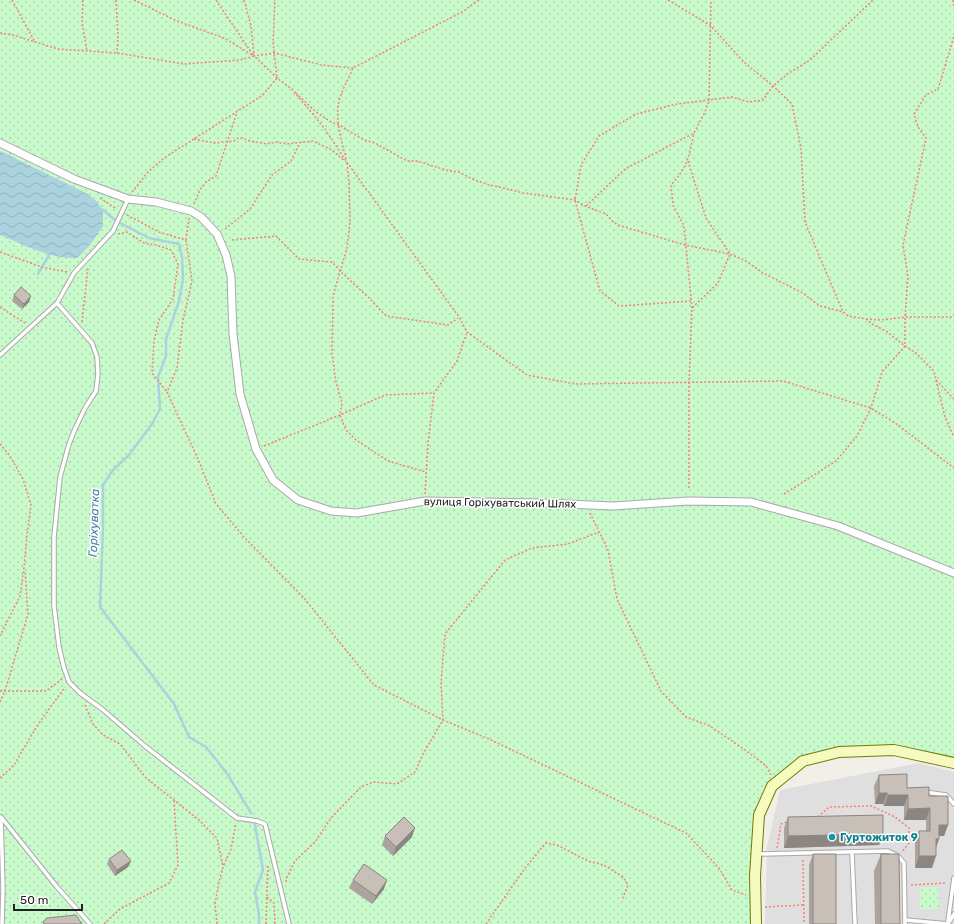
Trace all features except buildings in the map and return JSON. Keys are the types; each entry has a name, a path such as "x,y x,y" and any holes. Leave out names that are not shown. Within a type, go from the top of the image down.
{"street":[{"name":"вулиця Горіхуватський Шлях","path":"0,143 74,179 128,199 192,207 217,234 226,254 231,276 233,334 240,394 256,449 273,480 298,500 331,511 357,513 425,501 585,504 613,506 688,501 752,502 838,526 954,573"},
{"path":"756,924 759,815 772,786 803,761 839,752 894,750 954,763"}],"lane":[{"path":"0,355 57,303 74,273 113,232 128,199"},
{"path":"57,303 92,343 97,357 98,374 96,392 85,408 69,444 60,477 54,537 54,606 60,647 69,682 80,693 102,709 145,746 237,818 257,821 265,824 289,924"},
{"path":"924,791 946,795 954,804"},
{"path":"0,816 3,890 2,924"},
{"path":"0,816 57,887 90,924"},
{"path":"757,854 888,851 898,856 904,863 906,922 948,924"},
{"path":"852,853 855,924"},
{"path":"948,924 954,881"},
{"path":"948,924 954,914"}],"path":[{"path":"12,0 34,42"},
{"path":"83,0 82,22 87,51"},
{"path":"116,0 118,37 117,53"},
{"path":"134,0 177,21 224,38 254,56"},
{"path":"216,0 254,56 316,112 364,140 375,143 407,161 417,161 449,171 459,172 486,184 524,193 575,200 585,206 606,214 618,225 685,245 730,254 744,260 763,273 802,292 820,306 843,312 848,316 881,320 905,317 951,317 954,315"},
{"path":"244,0 251,26 254,56"},
{"path":"128,199 148,172 164,158 263,95 277,78 274,43 275,0"},
{"path":"0,33 13,35 58,49 117,53 184,64 240,60 275,53 322,65 353,68 462,12 479,0"},
{"path":"668,0 710,25 746,62 792,104 801,148 805,222 843,312"},
{"path":"690,488 689,383 692,308 684,226 673,205 672,185 681,174 688,160 694,133 709,101 711,0"},
{"path":"691,301 619,306 600,291 575,200 581,165 599,136 636,114 677,104 732,97 749,102 764,100 773,86 789,73 810,60 873,0"},
{"path":"953,0 954,8"},
{"path":"784,494 836,461 857,436 871,408 882,372 905,346 905,317 908,276 903,245 926,138 918,127 914,114 926,95 938,89 954,36"},
{"path":"353,68 338,106 339,125 347,162 350,222 347,248 333,296 332,354 336,382 342,403 340,415 346,430 356,440 388,461 426,472"},
{"path":"292,89 326,129 347,162 459,318 467,332 527,375 575,384 783,381 871,408 898,425 954,468"},
{"path":"167,392 177,368 183,320 192,282 186,240 192,207 200,190 206,182 216,176 238,111"},
{"path":"585,206 625,169 694,133"},
{"path":"194,139 214,143 227,143 234,142 238,138 242,138 267,144 276,142 287,144 313,141 330,149 347,162"},
{"path":"225,229 250,209 272,175 291,162 300,142"},
{"path":"688,160 706,218 730,254"},
{"path":"121,212 159,232 186,240"},
{"path":"109,236 127,232 144,243 171,250 178,264 173,299 159,320 154,341 153,374 167,392 198,459 216,504 244,537 304,598 374,685 443,720 496,742 686,834 719,868 732,890 746,896 756,895"},
{"path":"232,240 276,236 299,259 332,262 386,316 448,325 459,318"},
{"path":"0,252 42,267 74,273"},
{"path":"692,308 718,283 730,254"},
{"path":"81,332 89,257"},
{"path":"0,307 32,326"},
{"path":"866,319 872,324 886,331 916,353 934,371 945,417 954,437"},
{"path":"425,494 428,443 434,392 457,361 467,332"},
{"path":"936,380 954,399"},
{"path":"264,446 385,395 434,392"},
{"path":"0,444 10,456 23,479 31,505 26,535 24,568 20,596 0,636"},
{"path":"585,504 608,550 617,599 661,691 686,717 710,726 766,766 776,783"},
{"path":"286,884 287,877 295,862 315,842 331,818 361,787 373,782 397,784 415,772 423,754 443,720 441,682 445,634 506,560 532,548 568,544 599,532"},
{"path":"0,702 5,691 28,614 24,568"},
{"path":"0,691 46,691 67,676"},
{"path":"0,778 14,765 37,726 69,682"},
{"path":"80,693 93,724 103,735 120,744 145,777 199,820 217,838 223,867"},
{"path":"104,924 120,909 169,883 178,865 174,800"},
{"path":"816,819 829,807 871,806 895,817 909,828 909,843 898,856"},
{"path":"217,924 215,904 223,867 231,849 237,818"},
{"path":"775,854 781,824 790,821"},
{"path":"486,924 525,868 546,843 557,845 588,861 604,865 623,877 628,885 622,900"},
{"path":"803,854 804,924"},
{"path":"266,924 268,863"},
{"path":"905,885 954,881"},
{"path":"266,897 274,903 275,924"},
{"path":"762,907 803,905"}],"shaded area":[{"path":"919,763 954,772 954,924 765,924 767,847 780,790"}],"green space":[{"path":"0,0 954,0 954,758 839,748 769,783 755,815 751,924 0,924"},
{"path":"920,887 938,887 939,909 920,909"}],"water":[{"path":"0,151 86,193 96,201 103,210 103,226 89,246 77,258 67,258 47,254 0,235"}],"waterway":[{"name":"Горіхуватка","path":"101,209 115,220"},
{"name":"Горіхуватка","path":"120,223 149,238 179,244 182,257 183,279 179,301 166,339 166,356 158,377 160,409 152,424 129,455 113,470 103,485 100,607 174,704 189,737 206,747 228,775 251,813"},
{"path":"38,274 49,255"},
{"name":"Горіхуватка","path":"255,825 263,870 255,892 259,914 259,924"}],"place":[{"name":"Гуртожиток 9","path":"832,837"}]}
